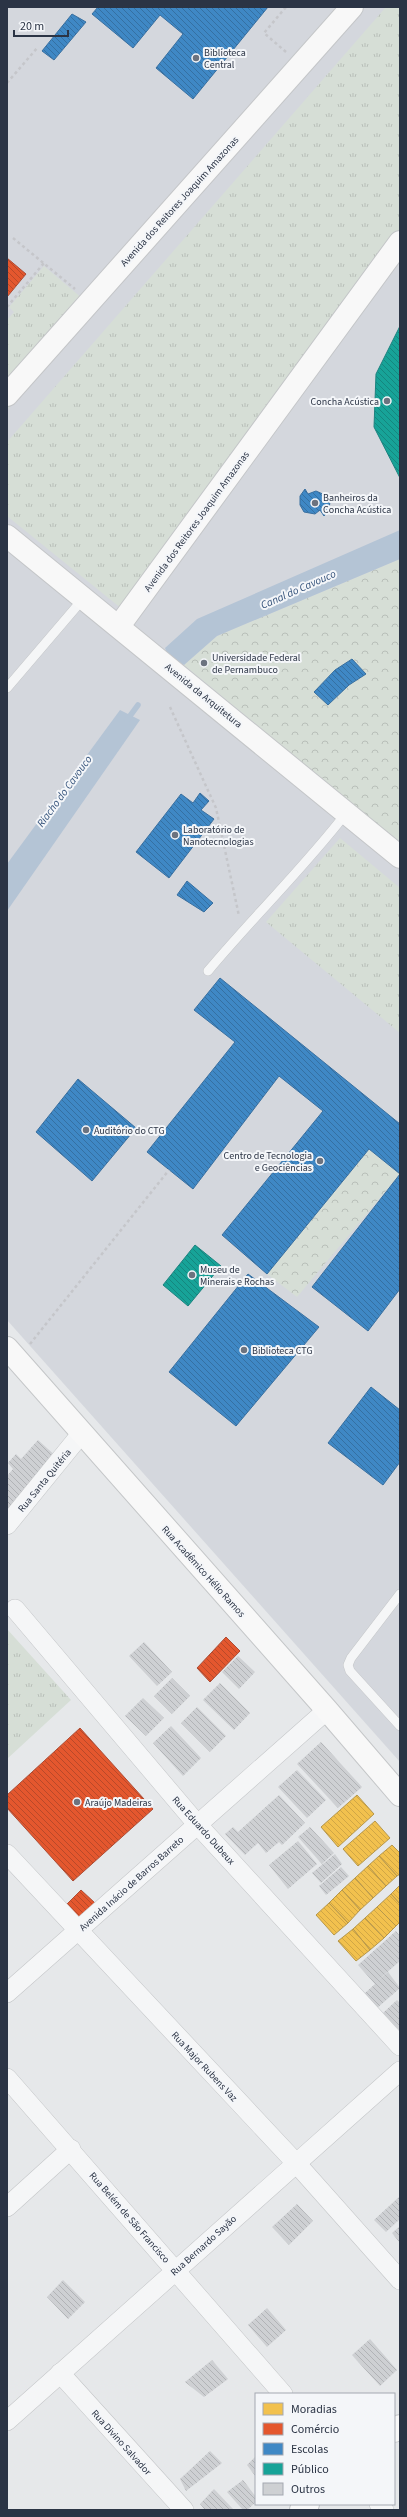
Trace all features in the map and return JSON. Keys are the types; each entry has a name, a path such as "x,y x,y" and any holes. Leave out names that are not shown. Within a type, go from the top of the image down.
{"street":[{"name":"Avenida dos Reitores Joaquim Amazonas","path":"7,396 89,301 352,7"},
{"name":"Avenida dos Reitores Joaquim Amazonas","path":"119,626 400,242"},
{"name":"Avenida da Arquitetura","path":"7,536 347,812 400,857"},
{"name":"Rua Acadêmico Hélio Ramos","path":"12,1354 81,1434 327,1710 400,1795"},
{"name":"Rua Santa Quitéria","path":"7,1525 81,1434"},
{"name":"Rua Eduardo Dubeux","path":"15,1609 197,1824 400,2046"},
{"name":"Avenida Inácio de Barros Barreto","path":"7,1993 327,1710"},
{"name":"Rua Major Rubens Vaz","path":"7,1854 77,1931 296,2163 400,2280"},
{"name":"Rua Bernardo Sayão","path":"7,2421 400,2071"},
{"name":"Rua Belém de São Francisco","path":"7,2078 176,2269 282,2393"},
{"path":"7,2207 71,2149"},
{"name":"Rua Divino Salvador","path":"60,2374 184,2510"}],"lane":[{"path":"7,688 84,598"},
{"path":"208,971 242,930 329,836 347,812"},
{"path":"400,1594 351,1658 348,1665 350,1671 400,1726"}],"path":[{"path":"286,7 264,33 301,64"},
{"path":"7,83 38,47"},
{"path":"13,238 89,301"},
{"path":"7,307 44,263"},
{"path":"170,707 216,808 242,930"},
{"path":"12,1354 169,1170"}],"shaded area":[{"name":"Universidade Federal de Pernambuco","path":"7,7 400,7 400,1762 7,1320"}],"green space":[{"path":"386,7 400,7 400,242 122,609 7,516 7,442"},
{"path":"44,266 96,310 7,410 7,320 14,312 9,307"},
{"path":"400,559 400,843 184,665 217,636"},
{"path":"340,838 400,888 400,1033 266,922"},
{"path":"369,1149 400,1174 297,1297 267,1274"},
{"path":"7,1629 71,1700 7,1759"}],"water":[{"name":"Canal do Cavouco","path":"400,530 400,559 217,636 184,665 168,655 165,648 197,619"},
{"path":"120,710 140,720 7,911 7,864"}],"building: Moradias":[{"path":"357,1795 374,1814 338,1847 321,1827"},
{"path":"375,1821 390,1838 358,1866 343,1849"},
{"path":"392,1845 400,1853 400,1874 397,1876 379,1856"},
{"path":"379,1856 397,1876 386,1886 368,1866"},
{"path":"368,1866 386,1886 373,1898 355,1878"},
{"path":"355,1878 373,1898 360,1910 342,1890"},
{"path":"400,1885 400,1904 391,1894"},
{"path":"342,1890 360,1910 348,1923 329,1903"},
{"path":"391,1894 400,1904 400,1922 396,1926 377,1907"},
{"path":"329,1903 348,1923 334,1935 316,1915"},
{"path":"377,1907 396,1926 384,1938 365,1918"},
{"path":"365,1918 384,1938 370,1950 353,1929"},
{"path":"353,1929 370,1950 356,1961 338,1941"}],"building: Comércio":[{"path":"7,258 26,274 7,297"},
{"path":"226,1637 240,1651 210,1682 197,1668"},
{"name":"Araújo Madeiras","path":"80,1728 153,1809 73,1881 7,1808 7,1795"},
{"path":"81,1890 95,1903 81,1919 66,1905"}],"building: Escolas":[{"name":"Biblioteca Central","path":"98,7 268,7 193,99 156,68 183,34 160,15 133,48 92,14"},
{"path":"72,14 86,22 54,60 42,51"},
{"name":"Banheiros da Concha Acústica","path":"305,489 308,494 316,491 325,495 330,501 329,510 324,516 320,510 315,514 304,512 300,505 300,496"},
{"path":"352,659 366,674 349,685 335,670"},
{"path":"335,670 349,685 328,705 314,692"},
{"name":"Laboratório de Nanotecnologias","path":"200,793 209,801 201,810 214,819 169,878 136,852 181,794 193,803"},
{"path":"187,881 213,903 204,912 177,895"},
{"name":"Centro de Tecnologia e Geociências","path":"220,978 400,1124 400,1174 369,1149 267,1274 222,1235 323,1111 279,1076 193,1189 147,1152 235,1042 194,1010"},
{"name":"Auditório do CTG","path":"78,1079 136,1128 92,1181 36,1132"},
{"path":"400,1174 400,1289 368,1331 312,1287"},
{"name":"Biblioteca CTG","path":"248,1274 319,1327 236,1426 169,1372"},
{"path":"371,1387 400,1410 400,1462 383,1485 328,1443"}],"building: Público":[{"name":"Concha Acústica","path":"400,326 400,478 374,427 376,374"},
{"name":"Museu de Minerais e Rochas","path":"195,1245 221,1266 188,1306 163,1285"}],"building: Outros":[{"path":"38,1440 58,1458 7,1517 7,1476 13,1469 8,1463 16,1454 21,1459"},
{"path":"144,1642 172,1672 157,1686 129,1656"},
{"path":"238,1656 255,1672 239,1689 222,1672"},
{"path":"172,1678 190,1696 172,1714 154,1696"},
{"path":"220,1683 250,1713 234,1730 203,1700"},
{"path":"143,1698 164,1718 146,1736 125,1716"},
{"path":"197,1707 226,1736 210,1752 181,1723"},
{"path":"171,1726 201,1758 183,1776 153,1743"},
{"path":"321,1742 362,1787 338,1808 297,1764"},
{"path":"297,1770 326,1800 307,1818 278,1787"},
{"path":"279,1795 305,1823 282,1845 279,1842 266,1853 258,1843 245,1855 225,1834 233,1827 238,1832"},
{"path":"310,1827 334,1853 322,1864 298,1837"},
{"path":"298,1841 317,1864 288,1889 269,1865"},
{"path":"335,1854 342,1864 321,1883 312,1873"},
{"path":"341,1867 349,1876 326,1895 319,1886"},
{"path":"396,1931 400,1936 400,1961 376,1982 388,1972 400,1988 376,2009 364,1994 375,1984 358,1965"},
{"path":"397,2000 400,2003 400,2031 383,2013"},
{"path":"400,2196 400,2219 386,2232 374,2220"},
{"path":"297,2204 313,2221 289,2245 272,2227"},
{"path":"400,2226 400,2243 392,2233"},
{"path":"63,2280 85,2302 68,2319 47,2297"},
{"path":"267,2308 286,2330 267,2347 248,2325"},
{"path":"370,2339 397,2370 380,2386 352,2355"},
{"path":"212,2360 228,2379 204,2397 185,2382"},
{"path":"210,2451 222,2463 186,2491 180,2479"},
{"path":"255,2457 255,2476 247,2465"},
{"path":"243,2480 255,2496 255,2503 247,2510 243,2510 227,2492"},
{"path":"214,2489 234,2510 205,2510 200,2504"}],"waterway":[{"name":"Riacho do Cavouco","path":"127,720 138,705"}],"place":[{"name":"Biblioteca Central","path":"196,58"},
{"name":"Concha Acústica","path":"387,401"},
{"name":"Banheiros da Concha Acústica","path":"315,503"},
{"name":"Universidade Federal de Pernambuco","path":"204,663"},
{"name":"Laboratório de Nanotecnologias","path":"175,835"},
{"name":"Auditório do CTG","path":"86,1130"},
{"name":"Centro de Tecnologia e Geociências","path":"320,1161"},
{"name":"Museu de Minerais e Rochas","path":"192,1275"},
{"name":"Biblioteca CTG","path":"244,1350"},
{"name":"Araújo Madeiras","path":"77,1802"}]}
